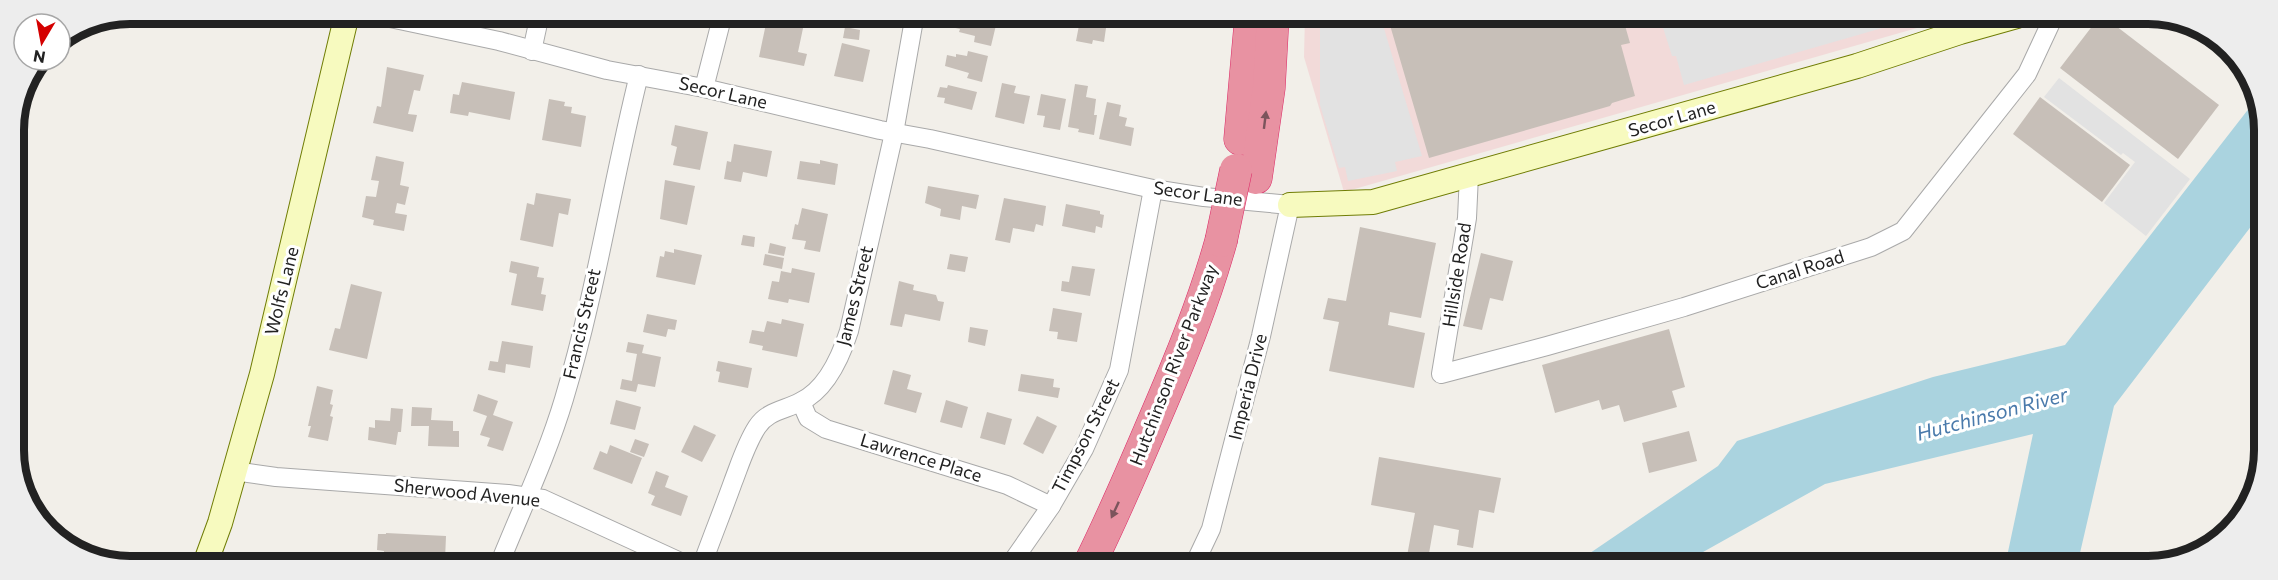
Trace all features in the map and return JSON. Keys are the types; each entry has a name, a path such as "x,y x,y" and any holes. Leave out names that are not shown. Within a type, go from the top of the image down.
{"highway":[{"name":"Hutchinson River Parkway","path":"1246,174 1244,113 1250,24"},
{"name":"Hutchinson River Parkway","path":"1115,556 1161,456 1217,318 1246,174 1269,88 1273,24"},
{"name":"Hutchinson River Parkway","path":"1093,556 1131,476 1231,243"}],"street":[{"name":"Wolfs Lane","path":"207,556 262,374 345,24"},
{"name":"Secor Lane","path":"418,24 499,41 607,70 704,88 894,133 1153,189 1204,197 1290,205 1373,202 1857,66 1989,24"},
{"path":"532,51 538,24"},
{"path":"704,88 720,24"},
{"name":"James Street","path":"705,556 745,451 758,426 768,416 801,402 820,386 843,348 849,331 894,133 913,24"},
{"name":"Canal Road","path":"1441,374 1678,309 1871,248 1903,231 2027,74 2050,24"},
{"name":"Francis Street","path":"503,556 564,401 639,75"},
{"name":"Hillside Road","path":"1441,374 1467,218 1469,175"},
{"name":"Timpson Street","path":"1016,556 1051,506 1084,449 1119,370 1153,189"},
{"name":"Imperia Drive","path":"1198,556 1210,529 1261,336 1290,205"},
{"name":"Lawrence Place","path":"801,402 808,418 826,429 1007,485 1051,506"},
{"name":"Sherwood Avenue","path":"234,471 276,477 543,499 667,556"}],"shaded area":[{"path":"1305,24 1931,24 1344,192 1304,57"},
{"path":"1320,24 1383,24 1422,156 1395,162 1397,171 1348,181 1345,167 1339,168 1320,105"},
{"path":"1662,24 1896,24 1684,85 1676,56 1672,56"},
{"path":"2059,78 2190,179 2146,236 2104,203 2135,162 2123,153 2121,155 2044,97"}],"water":[{"name":"Hutchinson River","path":"2251,106 2254,130 2254,222 2114,406 2079,556 2007,556 2033,434 1825,484 1696,556 1586,556 1718,466 1737,441 1933,377 2065,345"}],"building":[{"path":"657,24 676,24 675,28"},
{"path":"766,24 804,24 798,52 807,54 804,66 759,57"},
{"path":"952,24 996,24 991,46 974,42 975,36 959,32 960,29 951,27"},
{"path":"1079,24 1103,24 1102,28 1106,28 1104,42 1093,40 1092,44 1076,41"},
{"path":"1390,24 1625,24 1630,43 1621,45 1635,96 1612,103 1610,106 1429,158"},
{"path":"2094,24 2113,24 2219,105 2178,159 2060,68"},
{"path":"845,27 860,30 859,40 843,38"},
{"path":"842,43 870,50 863,82 834,76"},
{"path":"968,51 988,56 982,82 967,78 969,73 945,66 947,55 967,56"},
{"path":"387,67 424,75 420,91 414,90 408,114 417,115 413,132 373,123 377,106 381,107"},
{"path":"462,82 515,92 510,120 469,112 468,116 450,113 453,94 459,95"},
{"path":"1002,83 1016,86 1014,93 1030,96 1024,124 995,117"},
{"path":"1075,84 1088,86 1086,97 1096,99 1094,115 1097,115 1094,135 1078,132 1079,129 1068,127"},
{"path":"948,85 977,92 972,110 944,103 945,98 937,97 940,87 947,88"},
{"path":"1041,94 1066,99 1060,130 1043,127 1045,116 1037,115"},
{"path":"2040,97 2130,165 2102,202 2013,134"},
{"path":"549,99 565,102 564,106 572,107 571,113 586,116 581,147 542,140"},
{"path":"1107,102 1121,105 1119,116 1127,118 1125,126 1134,128 1131,146 1099,139"},
{"path":"675,125 708,132 700,170 673,165 677,147 671,145"},
{"path":"734,144 772,151 767,177 743,172 741,182 724,179 727,161 731,162"},
{"path":"376,156 404,162 400,185 409,187 405,205 397,203 395,213 407,215 404,231 373,225 374,220 362,217 366,196 376,197 379,181 371,180"},
{"path":"820,160 838,164 835,185 797,179 800,161 820,164"},
{"path":"665,180 695,186 687,225 660,219"},
{"path":"928,186 979,195 976,209 962,206 960,220 940,216 941,209 925,203"},
{"path":"536,193 571,199 568,215 559,213 553,247 520,240 527,203 534,205"},
{"path":"1004,198 1046,206 1043,226 1036,224 1034,232 1013,228 1010,243 995,240"},
{"path":"1066,204 1100,211 1100,214 1104,215 1102,228 1096,226 1095,233 1062,226"},
{"path":"802,208 828,214 820,252 804,249 806,241 792,239"},
{"path":"1360,227 1436,243 1421,318 1390,312 1388,325 1425,333 1414,388 1329,371 1339,322 1323,319 1328,298 1346,301"},
{"path":"743,235 755,237 754,247 741,245"},
{"path":"770,243 786,247 784,256 768,253"},
{"path":"674,249 702,255 695,285 656,277 660,256 664,257 665,251 674,253"},
{"path":"1481,253 1513,261 1503,301 1490,298 1482,330 1463,326"},
{"path":"765,254 784,258 782,269 763,265"},
{"path":"950,254 968,257 965,272 947,269"},
{"path":"511,261 539,267 537,277 544,278 541,294 546,295 543,311 511,305 517,274 509,272"},
{"path":"1072,266 1095,269 1090,296 1061,291 1062,281 1069,282"},
{"path":"792,268 815,273 809,303 789,299 788,303 768,299 772,281 779,282 781,271 791,273"},
{"path":"899,281 914,285 913,290 936,295 938,301 944,302 940,321 905,314 902,327 890,325"},
{"path":"351,284 382,292 367,359 329,350 335,328 340,329"},
{"path":"1053,308 1082,313 1077,342 1057,339 1058,332 1049,331"},
{"path":"647,314 677,320 675,330 668,329 666,337 643,332"},
{"path":"782,319 804,324 797,357 762,350 763,346 749,343 752,330 764,332 767,321 781,324"},
{"path":"970,327 988,330 985,346 968,342"},
{"path":"1669,329 1685,387 1672,391 1677,407 1624,422 1619,405 1602,410 1599,400 1555,413 1542,365"},
{"path":"502,341 533,346 530,368 506,364 505,373 488,370 490,361 498,362"},
{"path":"628,342 644,345 642,353 661,357 655,387 638,384 636,392 620,389 622,379 632,381 637,354 626,352"},
{"path":"718,361 752,368 748,388 718,382 720,372 716,371"},
{"path":"893,370 911,375 907,389 922,393 916,413 884,404"},
{"path":"1021,374 1054,379 1053,387 1060,388 1058,398 1018,391"},
{"path":"317,386 333,390 330,416 333,417 328,441 308,437 311,426 308,426"},
{"path":"478,394 498,401 493,415 513,422 503,451 487,446 490,438 480,435 487,416 473,411"},
{"path":"616,400 641,407 635,430 610,424"},
{"path":"946,400 968,407 962,428 940,422"},
{"path":"412,407 432,408 431,420 453,421 453,431 459,431 459,447 428,446 429,426 411,426"},
{"path":"391,408 403,409 401,432 398,432 396,445 368,440 369,427 375,428 375,420 390,421"},
{"path":"987,412 1012,419 1005,445 980,438"},
{"path":"1037,416 1057,426 1043,454 1023,444"},
{"path":"694,425 716,435 702,462 681,452"},
{"path":"1689,431 1697,461 1649,473 1642,443"},
{"path":"635,439 649,444 644,457 630,452"},
{"path":"610,445 642,458 632,484 593,469 600,451 607,454"},
{"path":"1379,457 1501,478 1494,513 1479,510 1473,548 1457,545 1459,530 1434,525 1429,556 1407,556 1415,513 1371,505"},
{"path":"656,471 669,476 665,487 688,496 681,516 651,505 655,496 648,493"},
{"path":"378,534 446,536 445,556 380,556 384,555 384,551 377,550"}]}
